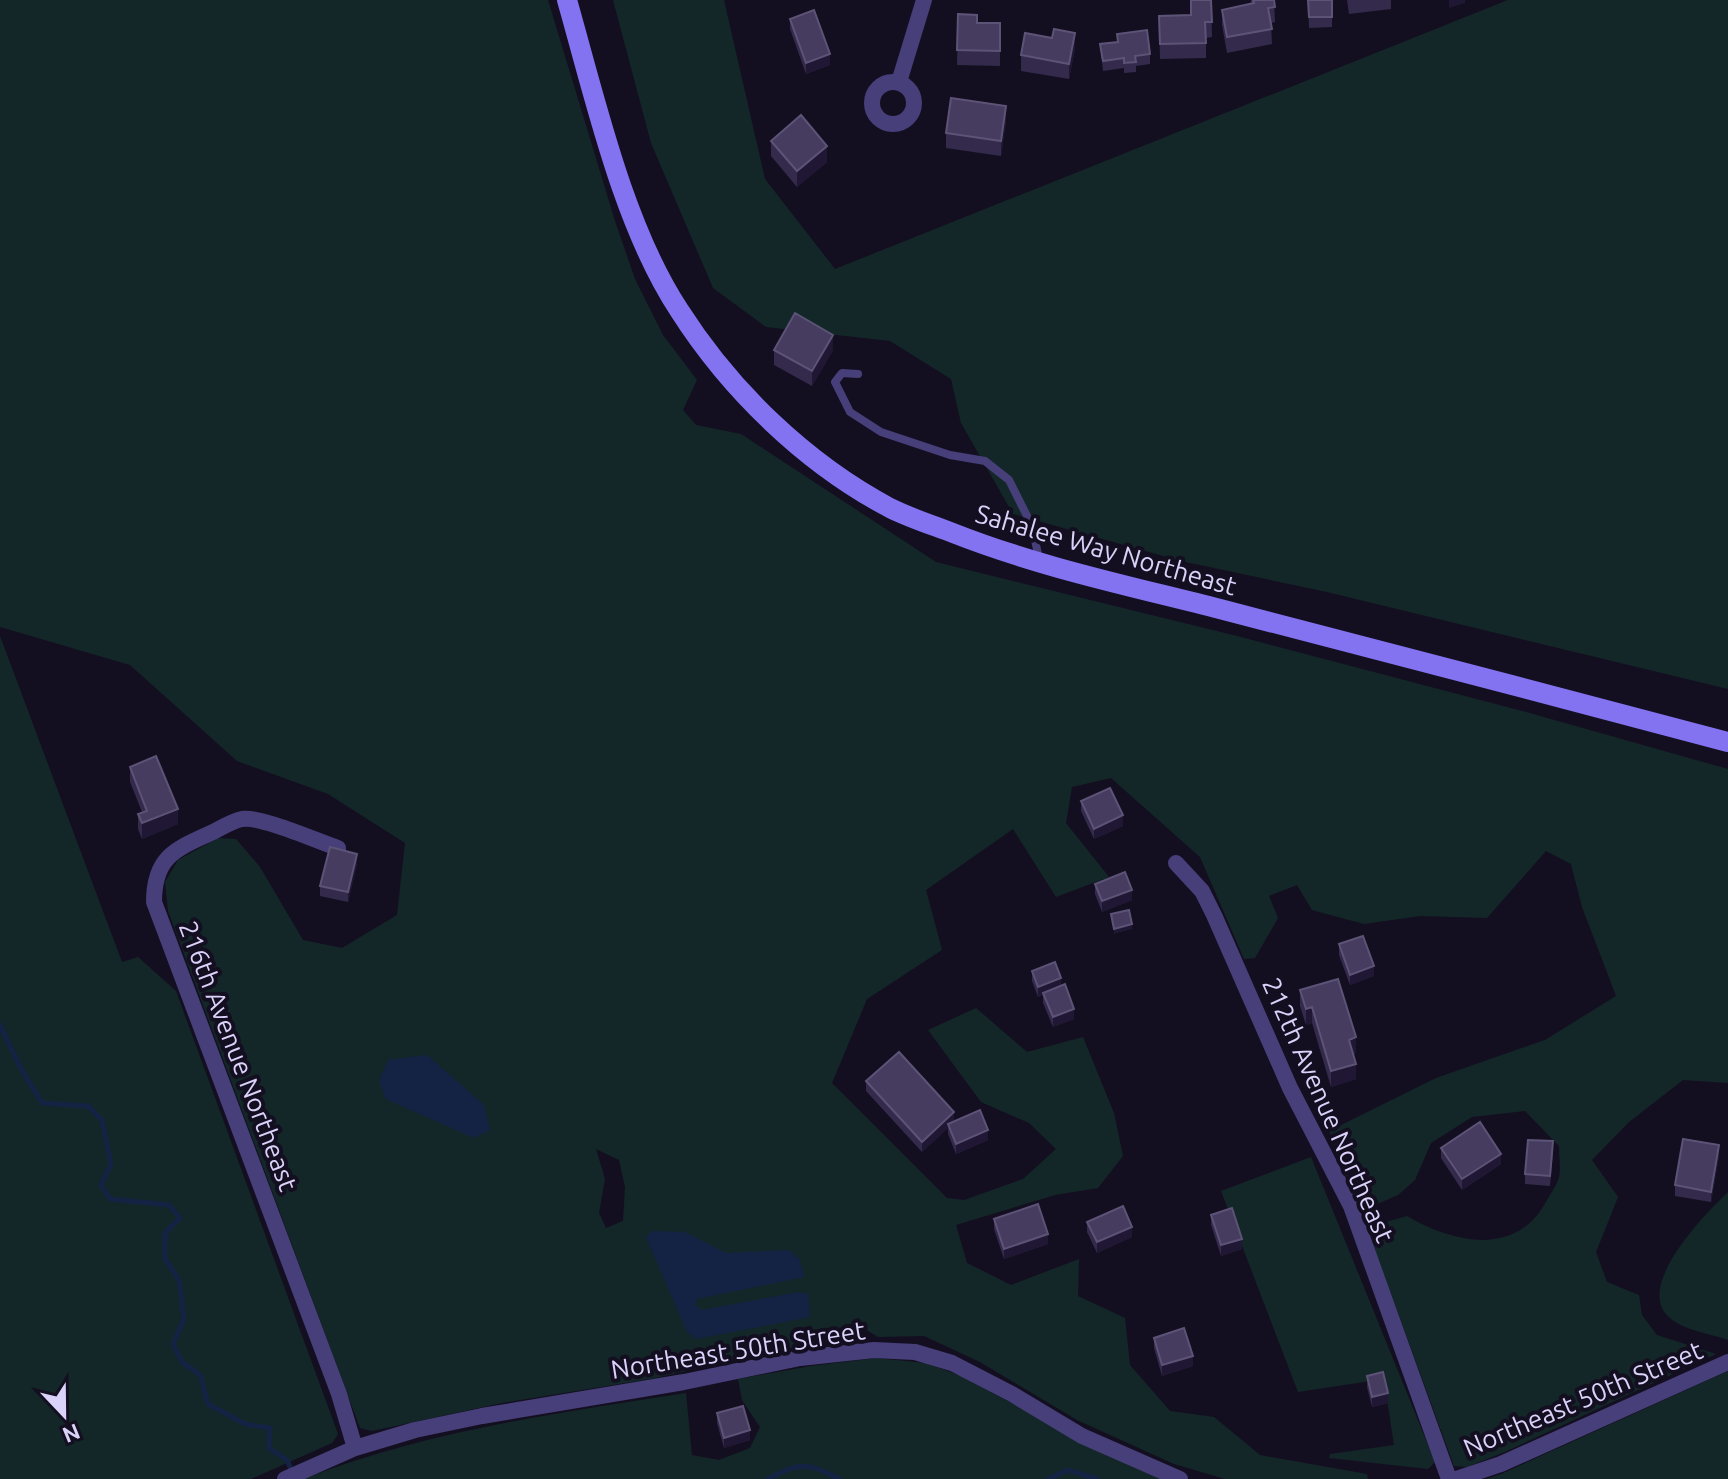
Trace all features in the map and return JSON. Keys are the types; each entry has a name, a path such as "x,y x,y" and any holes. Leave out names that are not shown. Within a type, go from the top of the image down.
{"main road":[{"name":"Sahalee Way Northeast","path":"567,0 630,207 677,308 741,390 784,433 846,480 891,508 1011,556 1728,742"}],"street":[{"path":"899,82 924,0"},
{"name":"216th Avenue Northeast","path":"338,848 261,821 242,819 175,850 160,867 154,880 154,902 339,1394 355,1448"},
{"name":"212th Avenue Northeast","path":"1176,863 1202,891 1290,1088 1351,1206 1449,1479"},
{"name":"Northeast 50th Street","path":"293,1476 355,1448 415,1430 800,1358 874,1350 915,1352 952,1363 1082,1436 1180,1479"},
{"name":"Northeast 50th Street","path":"1456,1479 1501,1464 1728,1362"}],"lane":[{"path":"858,374 842,373 835,382 850,412 881,432 950,455 985,461 1009,480 1032,526 1040,563"}],"green space":[{"path":"0,0 548,0 635,279 663,335 697,380 683,410 696,425 741,434 936,562 1241,637 1728,769 1728,1083 1683,1080 1629,1122 1592,1160 1618,1197 1596,1252 1607,1282 1639,1295 1642,1315 1657,1335 1716,1354 1507,1451 1467,1467 1454,1466 1372,1242 1386,1222 1407,1216 1444,1233 1464,1238 1502,1238 1519,1231 1534,1218 1557,1183 1559,1146 1525,1111 1472,1117 1431,1143 1415,1180 1398,1195 1377,1204 1364,1222 1329,1131 1436,1078 1545,1040 1616,996 1582,907 1571,864 1546,851 1487,918 1420,916 1364,924 1312,910 1297,885 1269,896 1278,918 1255,958 1244,959 1200,857 1111,778 1072,787 1066,823 1109,877 1056,897 1013,829 926,890 942,950 867,999 832,1083 947,1198 964,1200 1023,1179 1056,1149 1029,1123 981,1102 928,1030 976,1008 1027,1052 1083,1037 1114,1113 1123,1156 1098,1188 1055,1195 956,1225 967,1263 1011,1285 1079,1259 1078,1296 1125,1318 1130,1365 1170,1411 1214,1417 1260,1455 1367,1474 1368,1479 1225,1479 1174,1464 1077,1420 980,1362 924,1336 878,1337 855,1323 844,1326 838,1338 650,1379 502,1403 372,1431 360,1428 168,911 165,882 178,860 218,838 236,839 260,867 303,940 342,948 397,915 405,843 328,794 237,761 130,665 0,627","holes":["596,1149 619,1160 625,1187 623,1221 606,1228 599,1213 605,1179"]},
{"path":"613,0 724,0 765,179 835,269 1508,0 1728,0 1728,689 1327,592 1181,561 1013,514 961,423 951,379 890,341 766,327 713,288 651,143"},
{"path":"0,636 122,962 138,957 176,991 338,1434 332,1443 251,1479 0,1479"},
{"path":"1311,1157 1435,1462 1428,1469 1329,1458 1330,1454 1394,1445 1384,1379 1298,1392 1221,1191"},
{"path":"1728,1192 1728,1340 1671,1319 1660,1299 1661,1283 1679,1248"},
{"path":"876,1358 926,1363 961,1376 1074,1437 1164,1479 303,1479 350,1462 445,1436 686,1393 692,1455 719,1460 750,1448 760,1427 742,1400 738,1379"},
{"path":"1728,1371 1728,1479 1486,1479 1501,1474"}],"water":[{"path":"427,1055 484,1105 490,1130 474,1138 386,1099 379,1081 388,1060"},
{"path":"652,1231 685,1232 726,1253 789,1250 800,1260 804,1277 697,1299 695,1305 702,1310 799,1292 808,1294 810,1317 696,1339 687,1332 646,1237"}],"building":[{"path":"1191,0 1211,0 1212,22 1205,22 1206,43 1160,44 1159,16 1191,15"},
{"path":"1253,0 1274,0 1275,7 1268,8 1272,29 1227,37 1222,10 1254,3"},
{"path":"1308,0 1332,0 1332,17 1309,17"},
{"path":"814,10 830,54 806,63 790,19"},
{"path":"958,14 977,15 977,23 1000,23 1000,51 957,50"},
{"path":"1054,29 1075,33 1069,64 1021,55 1025,33 1052,38"},
{"path":"1147,30 1150,54 1135,56 1136,62 1124,63 1124,58 1103,61 1100,44 1118,42 1117,34"},
{"path":"951,98 1006,106 1001,141 946,133"},
{"path":"801,115 827,146 797,171 771,141"},
{"path":"795,313 833,335 812,371 774,350"},
{"path":"156,756 178,809 142,823 138,814 147,811 130,767"},
{"path":"1110,788 1123,815 1094,829 1081,801"},
{"path":"330,847 357,854 348,892 320,886"},
{"path":"1125,872 1132,890 1102,901 1095,884"},
{"path":"1129,910 1132,924 1114,929 1111,914"},
{"path":"1363,936 1374,966 1350,975 1339,944"},
{"path":"1055,962 1061,978 1038,987 1032,971"},
{"path":"1338,979 1356,1037 1349,1040 1356,1064 1331,1071 1312,1007 1306,1009 1300,990"},
{"path":"1065,984 1074,1009 1053,1017 1043,993"},
{"path":"899,1052 954,1112 922,1142 866,1081"},
{"path":"980,1110 988,1130 956,1144 948,1124"},
{"path":"1480,1122 1501,1154 1462,1179 1441,1148"},
{"path":"1683,1139 1719,1145 1711,1192 1675,1185"},
{"path":"1528,1140 1553,1141 1550,1176 1525,1174"},
{"path":"1038,1204 1048,1234 1004,1249 994,1219"},
{"path":"1123,1206 1132,1227 1097,1242 1087,1222"},
{"path":"1232,1208 1242,1239 1221,1245 1211,1215"},
{"path":"1184,1328 1193,1356 1162,1365 1154,1338"},
{"path":"1383,1372 1388,1393 1372,1397 1367,1376"},
{"path":"743,1406 750,1430 724,1438 717,1413"}],"waterway":[{"path":"0,1025 42,1103 88,1106 102,1120 111,1164 101,1185 110,1199 169,1205 180,1218 165,1233 165,1259 179,1280 184,1319 173,1344 182,1362 200,1375 208,1404 245,1424 270,1428 269,1448 287,1460 293,1474"},
{"path":"768,1479 788,1469 803,1466 839,1479"},
{"path":"1048,1479 1068,1470 1097,1479"}]}
